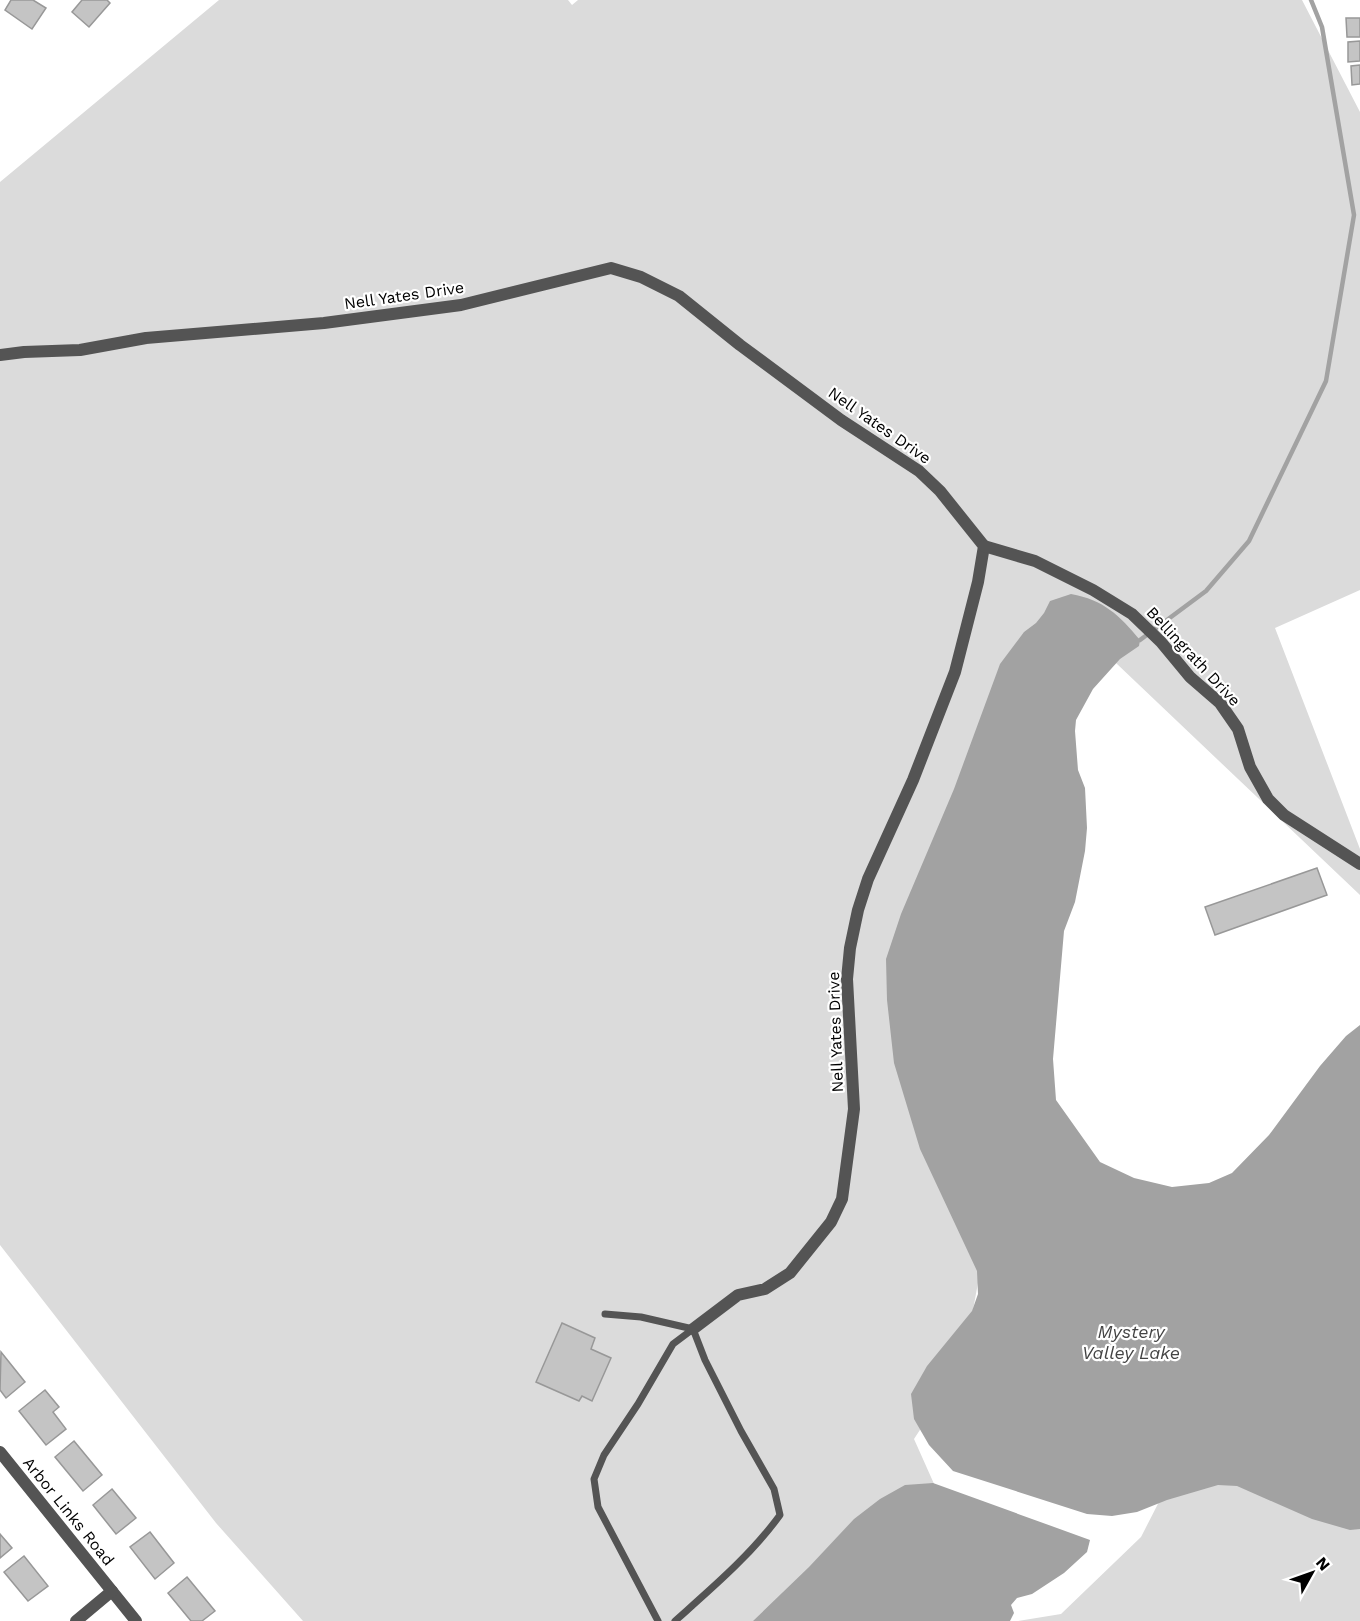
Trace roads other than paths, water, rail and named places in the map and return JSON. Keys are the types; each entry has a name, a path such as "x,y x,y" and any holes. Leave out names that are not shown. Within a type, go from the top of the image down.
{"street":[{"name":"Nell Yates Drive","path":"0,355 80,350 146,338 324,323 461,305 611,268 641,277 679,296 740,345 841,420 919,471 940,491 984,546 978,582 955,672 913,780 868,879 858,910 847,979 854,1108 842,1200 831,1222 790,1273 765,1289 738,1295 693,1329"},
{"name":"Bellingrath Drive","path":"984,546 1035,561 1093,590 1132,614 1161,642 1190,677 1220,703 1238,729 1250,767 1268,799 1284,815 1360,864"},
{"name":"Arbor Links Road","path":"0,1452 136,1621"},
{"name":"Arbor Links Road","path":"76,1621 112,1591"}],"lane":[{"path":"605,1314 641,1317 693,1329"},
{"path":"658,1621 598,1507 594,1479 604,1455 638,1404 673,1344 693,1329"},
{"path":"675,1621 767,1533 780,1515 774,1489 705,1360 693,1329"}],"water":[{"name":"Mystery Valley Lake","path":"1071,594 1093,600 1110,610 1140,640 1139,646 1120,659 1093,689 1076,720 1078,770 1085,788 1087,828 1075,902 1064,931 1053,1059 1056,1100 1100,1162 1134,1178 1172,1187 1209,1183 1232,1173 1269,1135 1320,1066 1346,1036 1360,1025 1360,1529 1350,1530 1312,1519 1237,1486 1218,1485 1167,1500 1137,1512 1112,1516 1087,1514 953,1471 929,1445 914,1419 911,1394 927,1366 972,1311 978,1294 977,1271 920,1149 894,1063 887,1000 886,959 901,914 954,789 1000,664 1024,632 1044,613 1050,601"},
{"path":"933,1483 1090,1540 1087,1552 1064,1573 1032,1594 1017,1598 1011,1605 1014,1613 1010,1621 753,1621 854,1519 880,1499 905,1485"}],"waterway":[{"path":"1140,640 1206,591 1249,541 1326,381 1354,215 1322,27 1311,0"}]}
